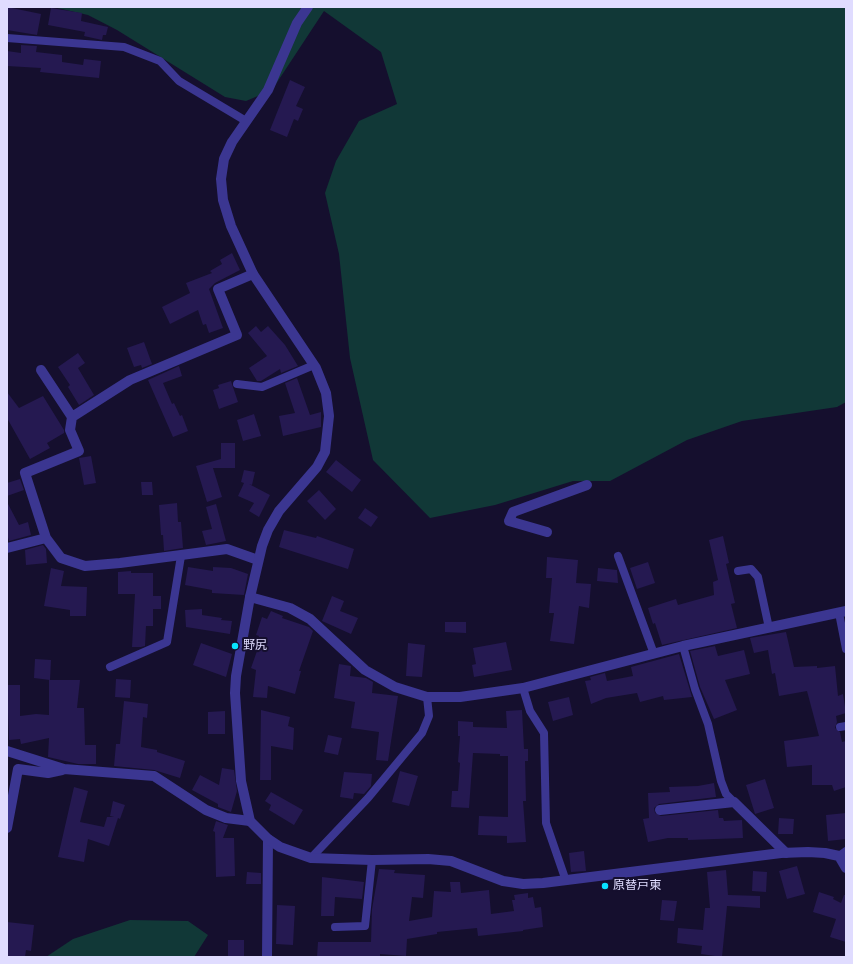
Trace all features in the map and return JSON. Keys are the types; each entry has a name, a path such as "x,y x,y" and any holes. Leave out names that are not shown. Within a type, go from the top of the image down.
{"street":[{"path":"308,7 297,23 268,90 232,142 224,159 221,179 223,200 231,226 253,274 314,365 326,393 329,416 325,452 317,467 279,511 268,530 258,560 250,597 236,676 235,693 241,781 250,821 268,839 280,847 311,858 372,860 400,858 451,861 497,879 523,884 566,881 786,853 844,854 846,868"},
{"path":"72,417 130,380 236,335 218,289 253,274"},
{"path":"41,370 72,417 70,430 79,451 25,473 46,538 61,558 85,566 181,556 212,550 227,550 258,560"},
{"path":"547,532 509,520 513,512 587,485"},
{"path":"7,548 46,538"},
{"path":"250,597 290,608 310,619 365,670 395,687 426,697 460,697 523,688 683,646 842,612"},
{"path":"7,751 64,769 154,776 206,810 226,818 250,821"},
{"path":"7,828 18,769 48,773 64,769"},
{"path":"660,810 734,802 786,853"},
{"path":"267,957 268,839"}],"lane":[{"path":"7,38 124,47 160,61 179,81 246,121"},
{"path":"236,384 262,387 314,365"},
{"path":"110,667 167,642 181,556"},
{"path":"618,556 654,654"},
{"path":"738,571 751,569 758,577 769,628"},
{"path":"842,612 846,649"},
{"path":"683,646 695,689 708,724 721,781 726,794 734,802"},
{"path":"523,688 530,711 544,733 546,823 566,881"},
{"path":"311,858 368,798 422,733 429,716 426,697"},
{"path":"335,926 365,926 372,860"}],"green space":[{"path":"53,7 846,7 846,402 837,407 742,421 687,440 610,481 573,481 495,505 430,518 373,460 350,358 339,254 325,193 336,161 359,121 397,104 381,52 324,11 272,90 246,101 225,97 117,30 88,15"},
{"path":"130,920 188,921 208,935 194,957 46,957 73,939"}],"building":[{"path":"7,7 41,14 37,35 7,30"},
{"path":"51,8 82,13 81,21 108,27 106,35 103,35 102,40 84,36 85,32 48,25"},
{"path":"21,45 37,46 36,52 62,55 62,62 83,65 84,59 101,61 99,78 40,72 41,68 7,66 7,51 21,53"},
{"path":"290,80 305,87 296,106 303,109 298,121 294,119 287,137 270,130"},
{"path":"232,253 240,270 215,283 209,289 223,328 209,333 206,324 203,325 198,310 170,324 162,307 190,293 186,283 212,273 210,271 222,264 220,260"},
{"path":"256,326 261,332 268,326 285,345 298,366 281,373 280,369 261,381 257,381 249,368 267,356 248,333"},
{"path":"144,342 152,364 142,368 141,365 134,367 127,348"},
{"path":"78,353 85,363 78,368 94,395 79,405 68,387 70,385 58,367"},
{"path":"179,366 182,376 163,383 172,404 174,403 180,416 182,415 188,431 173,437 148,380"},
{"path":"297,378 310,415 321,412 321,427 283,436 279,416 295,413 285,383"},
{"path":"231,381 238,402 219,409 213,390 219,388 218,385"},
{"path":"7,392 19,408 43,396 64,430 64,433 47,443 50,448 30,459 7,418"},
{"path":"254,414 261,436 243,441 237,420"},
{"path":"221,443 235,443 235,468 213,468 222,497 207,502 196,466 221,459"},
{"path":"91,456 96,483 84,485 79,458"},
{"path":"336,460 361,480 352,492 326,472"},
{"path":"244,470 255,472 252,485 249,484 270,495 259,517 249,511 254,503 238,496 244,483 241,482"},
{"path":"20,479 24,490 7,496 7,483"},
{"path":"141,482 152,482 153,495 142,495"},
{"path":"319,490 336,509 325,520 307,501"},
{"path":"7,502 19,525 28,522 31,535 9,541 7,534"},
{"path":"177,503 178,522 181,522 183,548 164,551 163,535 161,535 159,505"},
{"path":"216,504 226,541 206,545 202,531 212,529 206,507"},
{"path":"365,508 378,517 371,527 358,518"},
{"path":"284,530 316,538 317,536 354,549 348,569 279,547"},
{"path":"723,536 729,563 726,564 735,603 731,604 737,628 662,645 655,623 653,624 648,608 676,599 678,605 714,595 713,582 718,580 709,540"},
{"path":"43,545 46,549 47,563 26,565 25,550"},
{"path":"547,557 578,560 576,583 591,584 589,608 579,606 574,644 550,641 554,613 549,613 552,578 546,578"},
{"path":"648,562 655,583 637,589 630,568"},
{"path":"188,567 213,571 213,567 231,568 248,574 244,595 212,593 212,590 185,585"},
{"path":"51,568 64,571 61,586 87,587 86,616 70,616 70,610 44,606"},
{"path":"598,568 617,570 618,583 597,581"},
{"path":"131,571 131,573 153,573 153,596 161,596 161,609 153,609 153,626 146,626 145,646 141,647 132,647 135,594 118,594 118,572"},
{"path":"332,596 344,601 340,611 358,618 351,634 322,621"},
{"path":"202,609 202,615 232,621 230,634 186,627 185,610"},
{"path":"271,611 283,616 282,618 309,627 313,631 299,671 301,671 295,694 268,686 267,698 253,697 256,670 251,668 257,651 254,650 259,636 256,635 262,617 267,619"},
{"path":"445,622 466,622 466,633 445,632"},
{"path":"786,632 794,667 817,666 817,668 835,666 838,696 843,694 846,713 836,716 837,722 835,728 840,732 842,742 846,741 846,787 834,791 832,785 812,785 812,765 787,767 784,741 819,736 807,691 779,696 775,673 772,674 768,650 754,653 750,638"},
{"path":"506,642 512,670 474,677 472,665 476,664 473,648"},
{"path":"201,643 232,654 226,677 193,665"},
{"path":"408,643 425,645 422,677 406,676"},
{"path":"715,646 718,656 744,650 750,674 725,680 737,710 714,719 700,687 690,651"},
{"path":"679,654 692,697 664,700 663,696 640,702 637,693 606,698 591,704 585,681 591,680 590,677 605,673 607,681 633,676 631,667"},
{"path":"35,659 51,660 50,680 34,678"},
{"path":"339,664 351,666 350,676 366,678 373,682 372,693 398,696 388,761 376,760 379,732 351,728 355,702 334,698"},
{"path":"116,679 131,680 130,698 115,697"},
{"path":"49,680 80,680 77,708 84,708 85,745 96,745 96,764 78,764 48,757 49,738 21,744 20,739 9,740 7,685 20,685 20,716 36,714 49,715"},
{"path":"569,697 573,715 553,721 548,702"},
{"path":"124,701 148,704 147,718 143,717 141,747 157,750 157,752 185,761 180,778 154,770 114,766 116,744 120,744"},
{"path":"261,710 290,717 288,726 294,728 293,750 271,746 271,780 260,780"},
{"path":"522,710 524,749 528,749 528,761 525,761 526,801 523,801 526,842 507,843 507,836 478,835 479,816 508,817 508,756 500,756 500,754 473,753 469,808 451,807 452,791 458,791 460,736 458,736 458,721 473,722 473,727 507,728 506,711"},
{"path":"225,711 225,734 208,734 208,712"},
{"path":"328,735 342,738 338,755 324,752"},
{"path":"222,768 234,770 237,791 231,812 218,807 218,804 192,790 200,775 219,785"},
{"path":"400,771 418,776 409,806 392,802"},
{"path":"344,772 372,774 371,786 364,794 354,793 353,799 340,797"},
{"path":"765,779 774,808 755,814 746,785"},
{"path":"714,783 716,797 659,804 654,808 655,813 661,816 718,810 719,818 723,818 724,821 742,820 743,838 688,840 688,838 668,838 648,842 643,819 649,818 648,793 670,792 669,787 698,786"},
{"path":"74,787 88,791 80,822 104,827 107,817 114,817 110,816 113,801 125,805 120,819 118,818 109,846 88,839 84,862 58,857"},
{"path":"271,792 303,810 294,825 269,810 271,805 265,801"},
{"path":"846,813 846,839 828,841 826,815"},
{"path":"779,818 794,819 793,834 778,834"},
{"path":"216,821 228,825 223,838 234,838 235,876 216,877 215,832 213,831"},
{"path":"584,851 586,871 571,872 569,853"},
{"path":"797,866 805,894 787,899 779,871"},
{"path":"379,869 395,870 394,873 425,875 423,898 412,897 409,921 432,917 434,891 451,892 450,882 460,882 461,893 489,890 491,914 514,911 512,900 515,900 514,895 528,893 528,898 533,897 535,908 541,907 543,927 523,931 478,936 477,928 437,932 437,934 407,939 406,956 380,954 380,957 317,957 318,942 371,942 372,909"},
{"path":"726,870 728,895 760,896 760,908 727,906 722,957 701,954 702,946 677,943 678,928 703,930 705,908 710,908 707,872"},
{"path":"753,871 767,872 766,892 752,891"},
{"path":"247,872 261,873 261,884 246,884"},
{"path":"322,877 364,882 362,899 335,897 334,916 321,916"},
{"path":"819,892 834,897 833,899 841,903 844,895 846,895 846,942 830,937 836,919 813,912"},
{"path":"662,900 677,901 674,921 660,920"},
{"path":"277,905 295,906 293,945 276,944"},
{"path":"7,922 34,925 31,951 26,950 25,957 7,957"},
{"path":"228,940 244,940 244,957 228,957"}],"place":[{"name":"野尻","path":"235,646"},
{"name":"原替戸東","path":"605,886"}]}
